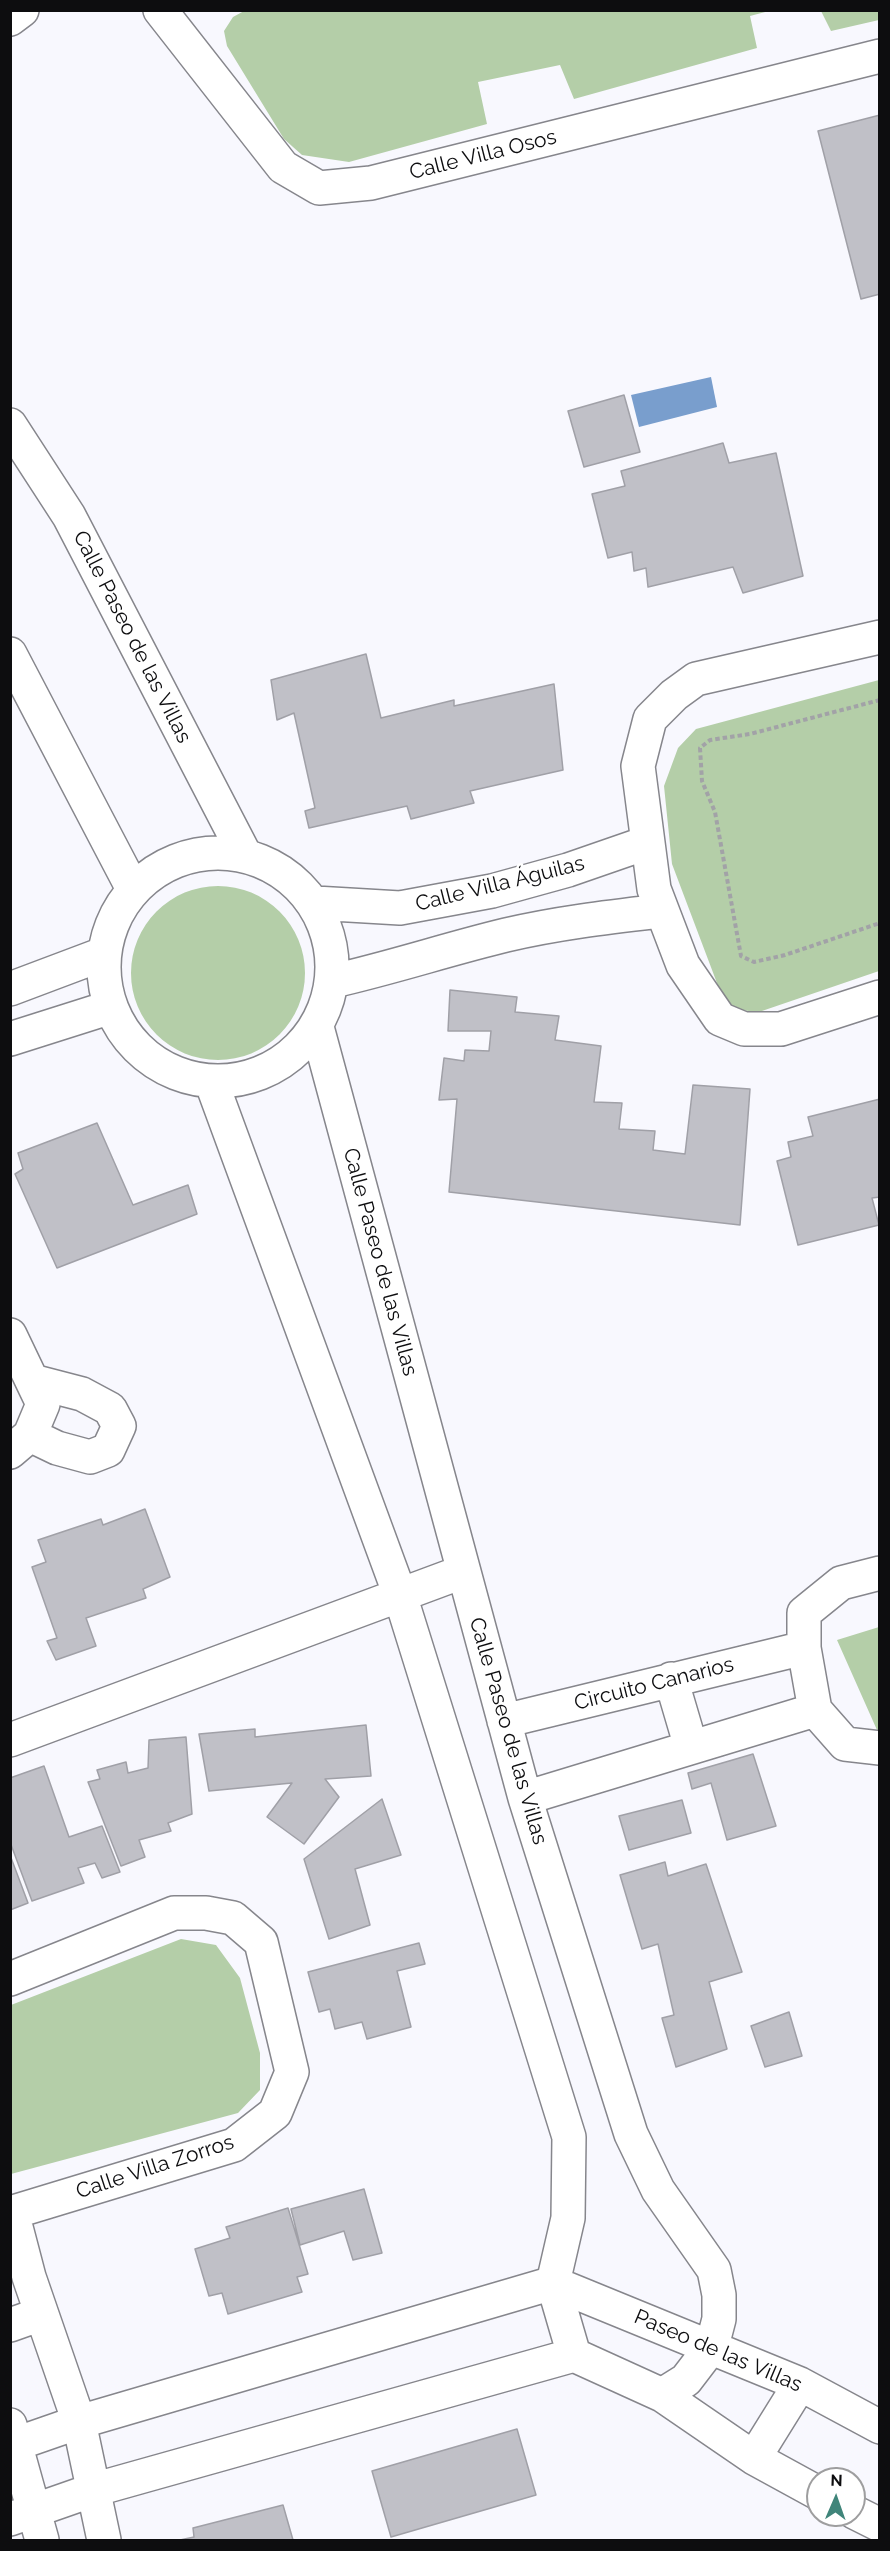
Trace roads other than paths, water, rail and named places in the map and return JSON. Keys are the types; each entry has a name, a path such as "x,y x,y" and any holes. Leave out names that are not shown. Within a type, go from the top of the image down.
{"street":[{"path":"10,19 22,10"},
{"name":"Calle Villa Osos","path":"160,10 283,167 319,188 371,183 879,56"},
{"name":"Calle Paseo de las Villas","path":"10,424 69,516 245,855"},
{"path":"879,637 696,679 674,695 650,719 638,766 646,843 660,911 683,965 720,1018 744,1029 781,1029 879,997"},
{"path":"10,654 133,889"},
{"name":"Calle Villa Águilas","path":"315,903 400,908 492,891 568,870 646,843"},
{"path":"220,851 245,855 285,872 315,903 331,941 333,981 327,1005 317,1027 297,1051 272,1068 242,1079 211,1081 185,1077 161,1066 140,1050 123,1031 111,1007 105,990 104,954 113,920 133,889 151,873 172,861 196,854 220,851"},
{"path":"492,891 508,935"},
{"path":"333,981 386,969 508,935 582,921 660,911"},
{"path":"10,989 104,954"},
{"path":"10,1039 111,1007"},
{"name":"Calle Paseo de las Villas","path":"317,1027 462,1572 525,1798 631,2134 658,2190 714,2270 719,2295 719,2319 712,2346 686,2380 662,2395"},
{"path":"211,1081 400,1595 569,2137 568,2218 553,2283 574,2355"},
{"path":"10,1335 32,1381 43,1404 20,1444 57,1448 90,1457 108,1450 118,1426 110,1409 82,1394 32,1381"},
{"path":"10,1740 462,1572"},
{"path":"879,1573 841,1583 804,1613 804,1648 815,1710 845,1744 879,1748"},
{"name":"Circuito Canarios","path":"504,1721 804,1648"},
{"path":"671,1679 691,1747"},
{"path":"525,1798 815,1710"},
{"name":"Calle Villa Zorros","path":"10,1979 174,1913 206,1913 233,1918 261,1942 292,2072 275,2113 234,2145 11,2212"},
{"path":"11,2212 41,2314 79,2422 105,2541"},
{"path":"553,2283 79,2422 12,2438 29,2523 93,2490 574,2355 662,2395 754,2458 806,2486"},
{"name":"Paseo de las Villas","path":"553,2283 712,2346 800,2384 879,2427"},
{"path":"10,2325 41,2314"},
{"path":"754,2458 800,2384"}],"water":[{"path":"711,377 717,407 639,427 631,395"}]}
